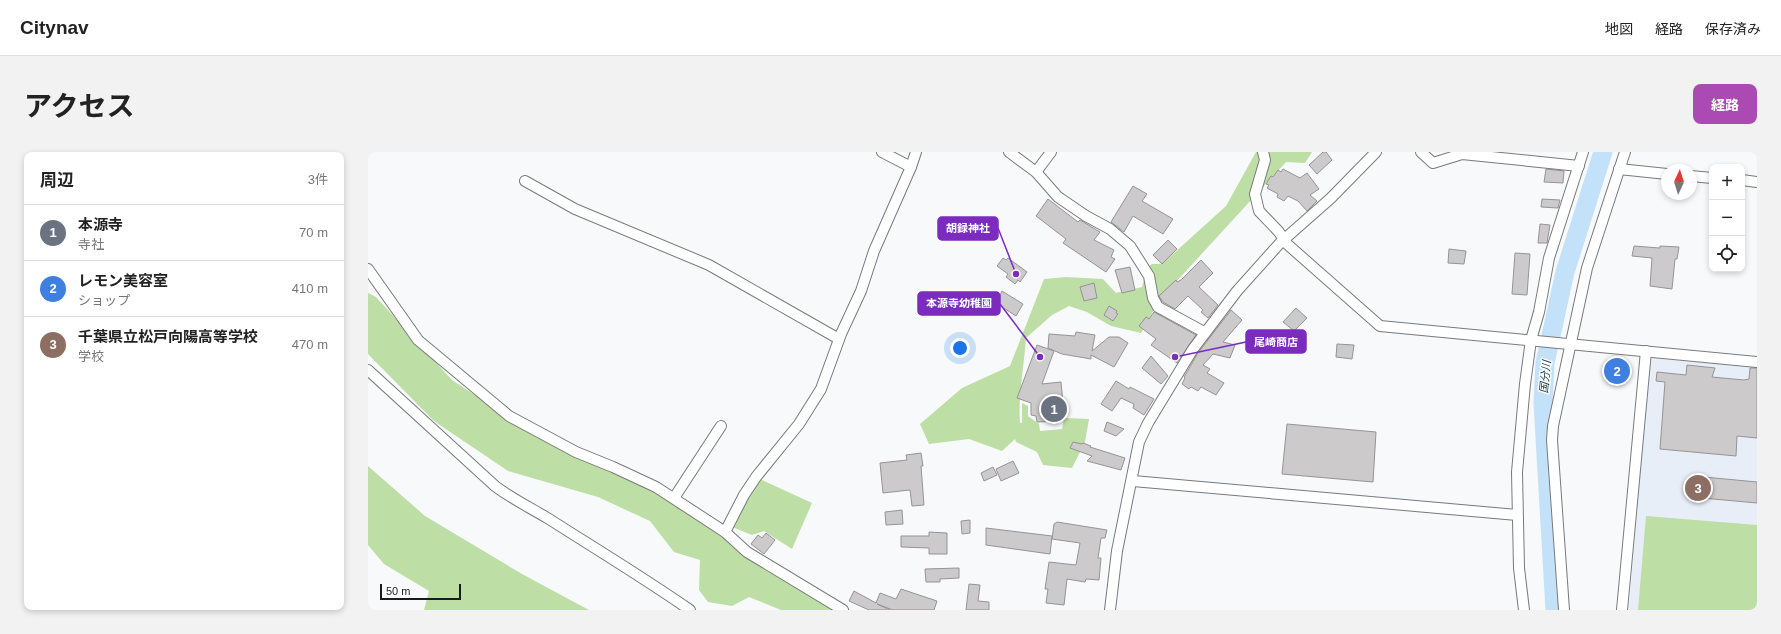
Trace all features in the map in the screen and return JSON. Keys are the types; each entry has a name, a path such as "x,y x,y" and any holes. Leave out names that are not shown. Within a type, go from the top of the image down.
{"street":[{"path":"882,152 911,167"},
{"path":"725,532 744,495 756,477 807,412 821,389 839,339 861,291 874,251 911,167 916,152"},
{"path":"1009,152 1036,172 1058,197 1086,216 1110,229 1130,246 1149,276 1153,298 1158,307 1204,332"},
{"path":"1036,172 1051,152"},
{"path":"1263,152 1265,160 1255,194 1258,211 1279,232 1283,240 1380,326 1757,362"},
{"path":"1110,610 1117,551 1142,433 1204,332 1237,291 1283,240 1331,198 1376,152"},
{"path":"1421,152 1433,163 1462,154 1579,166"},
{"path":"1524,610 1519,568 1517,515 1517,472 1520,429 1549,258 1583,152"},
{"path":"1564,610 1552,440 1553,426 1566,343 1587,268 1625,152"},
{"path":"1619,169 1661,173"},
{"path":"1697,177 1709,178"},
{"path":"1745,180 1757,182"},
{"path":"525,181 575,209 709,265 839,339"},
{"path":"368,270 418,340 509,416 576,452 642,480 674,498 725,532 747,552 843,610"},
{"path":"1622,610 1646,351"},
{"path":"368,370 483,475 513,499 547,518 650,582 690,610"},
{"path":"674,498 721,426"},
{"path":"1133,481 1517,515"}],"shaded area":[{"path":"1649,358 1757,367 1757,610 1629,610"}],"green space":[{"path":"1256,152 1312,152 1305,163 1286,162 1175,283 1152,313 1141,333 1111,326 1087,312 1069,306 1052,315 1026,338 1020,391 1020,423 1022,423 1022,403 1028,406 1028,416 1039,424 1040,431 1062,429 1064,418 1089,419 1085,442 1072,468 1043,465 1037,452 1016,442 1015,439 1002,451 969,439 929,444 920,424 962,388 1010,366 1044,279 1066,277 1103,279 1116,293 1142,287 1147,267 1152,264 1162,264 1226,206"},
{"path":"368,293 376,297 452,380 543,440 658,494 836,610 781,610 749,597 732,606 708,602 699,590 700,560 674,552 650,521 598,497 508,471 434,421 368,354"},
{"path":"368,466 425,516 522,574 589,610 424,610 429,591 384,564 368,545"},
{"path":"760,479 812,503 792,549 764,531 752,535 732,527 750,491"},
{"path":"1646,516 1757,525 1757,610 1638,610"}],"building":[{"path":"1323,152 1326,152 1332,160 1317,174 1309,165"},
{"path":"1283,169 1300,178 1307,173 1319,189 1310,195 1317,201 1307,211 1298,201 1288,196 1284,201 1277,197 1278,194 1267,188 1269,185 1266,184 1271,176 1273,177 1278,170 1281,172"},
{"path":"1546,169 1564,171 1563,183 1544,182"},
{"path":"1133,186 1147,194 1142,201 1173,219 1163,234 1133,216 1124,232 1111,222"},
{"path":"1048,199 1078,222 1080,220 1100,232 1094,240 1114,250 1111,257 1115,259 1106,272 1063,243 1066,239 1036,216"},
{"path":"1542,199 1560,200 1558,208 1541,207"},
{"path":"1540,224 1550,225 1547,243 1538,243"},
{"path":"1168,240 1177,249 1162,264 1153,255"},
{"path":"1634,246 1660,248 1660,246 1679,247 1677,259 1675,259 1672,289 1650,286 1652,258 1632,256"},
{"path":"1449,249 1466,251 1464,264 1448,263"},
{"path":"1515,253 1530,254 1527,295 1512,294"},
{"path":"1003,258 1006,260 1008,258 1027,272 1020,282 1018,280 1015,284 1006,277 1008,274 997,266"},
{"path":"1201,260 1213,273 1199,287 1218,305 1208,318 1201,312 1203,310 1188,296 1175,309 1163,302 1159,296 1176,280 1177,282 1181,280"},
{"path":"1130,267 1135,290 1122,293 1115,270"},
{"path":"1094,283 1097,298 1084,301 1080,287"},
{"path":"1002,291 1023,304 1016,316 999,305 998,307 991,303 996,295 999,297"},
{"path":"1109,306 1117,311 1116,313 1118,314 1113,321 1104,315"},
{"path":"1296,308 1307,318 1294,331 1283,322"},
{"path":"1231,310 1242,320 1223,342 1235,345 1230,358 1213,354 1203,365 1210,369 1207,373 1224,383 1216,395 1201,387 1198,391 1191,387 1189,389 1182,384 1185,378 1184,377 1198,353"},
{"path":"1154,312 1196,335 1177,363 1151,345 1156,339 1139,326 1146,317 1149,319"},
{"path":"1076,332 1095,335 1092,351 1109,337 1119,337 1128,343 1114,367 1091,355 1091,359 1062,354 1048,348 1049,334 1075,336"},
{"path":"1337,344 1354,345 1352,359 1336,357"},
{"path":"1037,345 1054,351 1042,384 1061,382 1064,414 1060,415 1060,421 1037,422 1036,416 1031,415 1031,403 1017,398"},
{"path":"1151,356 1168,376 1161,384 1142,368"},
{"path":"1687,365 1715,368 1712,377 1744,380 1749,379 1750,368 1757,368 1757,438 1737,436 1736,456 1660,449 1665,382 1656,381 1657,372 1686,375"},
{"path":"1116,381 1129,389 1130,387 1154,399 1144,415 1133,408 1134,404 1121,398 1112,411 1101,404"},
{"path":"1107,422 1124,429 1116,436 1104,431"},
{"path":"1287,424 1376,432 1373,482 1282,474"},
{"path":"1073,442 1083,443 1091,446 1090,447 1125,458 1121,470 1087,461 1092,456 1070,448"},
{"path":"921,453 923,466 921,466 924,505 912,506 910,490 883,493 880,463 907,460 906,455"},
{"path":"1013,461 1019,473 1001,481 996,469"},
{"path":"993,467 997,475 984,481 981,473"},
{"path":"1704,477 1757,482 1757,503 1702,498"},
{"path":"902,510 903,524 886,525 885,512"},
{"path":"970,520 970,533 962,534 961,521"},
{"path":"1057,522 1107,530 1105,538 1101,538 1098,558 1101,558 1099,580 1086,579 1085,582 1067,579 1064,605 1046,603 1048,589 1045,589 1049,562 1076,565 1080,543 1052,539 1054,524"},
{"path":"986,528 1052,536 1050,554 986,545"},
{"path":"929,532 947,533 947,554 929,554 929,548 901,547 901,536 929,536"},
{"path":"766,533 775,540 764,554 751,544 758,535 762,538"},
{"path":"959,568 959,578 940,579 940,582 926,582 925,569"},
{"path":"969,584 980,585 978,601 989,602 989,610 966,610"},
{"path":"901,589 937,601 934,610 893,610 877,604 890,610 869,610 849,601 854,591 876,603 880,593 896,599"}],"waterway":[{"name":"国分川","path":"1555,610 1543,403 1545,363 1565,272 1603,152"}],"place":[{"name":"胡録神社","path":"1016,274"},
{"name":"本源寺幼稚園","path":"1040,357"},
{"name":"尾崎商店","path":"1175,357"},
{"name":"レモン美容室","path":"1617,371"},
{"name":"本源寺","path":"1054,409"},
{"name":"千葉県立松戸向陽高等学校","path":"1698,488"}]}
